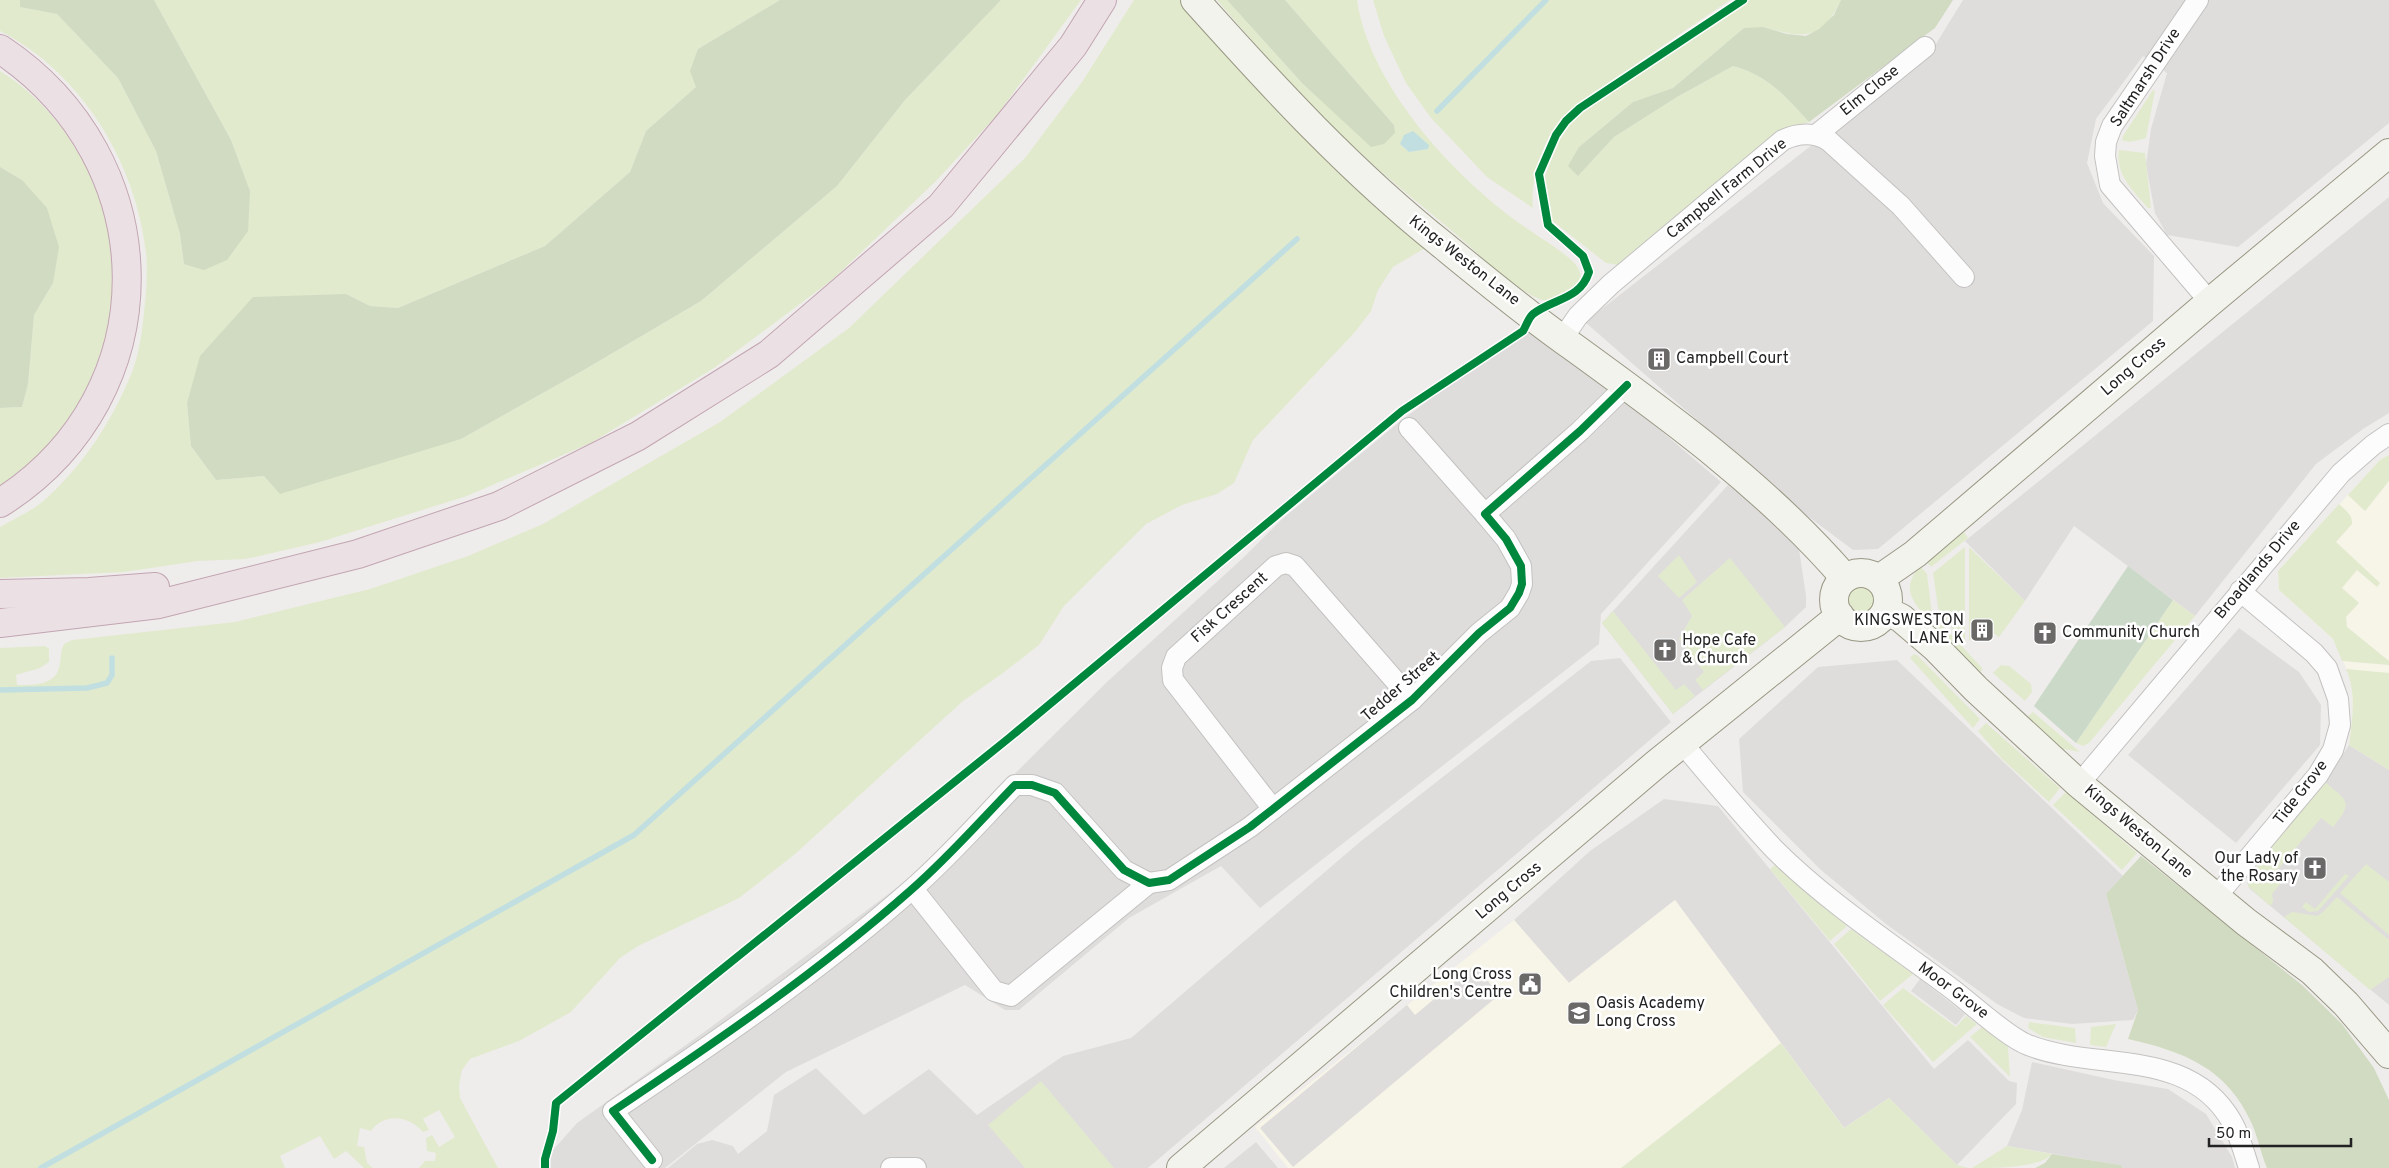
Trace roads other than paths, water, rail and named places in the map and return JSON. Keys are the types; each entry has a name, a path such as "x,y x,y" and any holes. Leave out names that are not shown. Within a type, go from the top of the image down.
{"highway":[{"path":"0,622 158,604 358,554 499,506 638,436 769,354 940,206 1074,46 1102,0"},
{"path":"0,49 45,84 68,110 86,135 111,185 124,239 127,275 119,340 108,375 94,405 58,455 34,478 0,503"},
{"path":"0,594 89,592 249,580"}],"street":[{"name":"Kings Weston Lane","path":"1195,0 1252,64 1321,135 1408,217 1562,339 1627,385 1704,446 1801,529 1845,578"},
{"name":"Saltmarsh Drive","path":"2198,0 2112,126 2106,142 2105,156 2110,185 2210,302"},
{"name":"Elm Close","path":"1816,135 1924,47"},
{"name":"Campbell Farm Drive","path":"1562,339 1578,316 1611,284 1784,140 1798,135 1816,135"},
{"path":"1816,135 1829,141 1901,206 1964,277"},
{"name":"Long Cross","path":"1879,579 1915,554 2210,302 2389,153"},
{"path":"1485,514 1580,431 1627,385"},
{"name":"Tedder Street","path":"1149,882 1169,880 1219,849 1274,809 1412,700 1479,633 1510,608 1519,593 1522,575 1517,557 1506,539 1409,428"},
{"name":"Broadlands Drive","path":"2078,784 2341,473 2373,445 2389,434"},
{"name":"Fisk Crescent","path":"1274,809 1174,680 1172,668 1176,657 1276,566 1286,563 1295,566 1412,700"},
{"path":"1862,572 1879,579 1888,594 1886,611 1876,623 1860,627 1845,622 1840,616 1834,600 1835,592 1845,578 1862,572"},
{"name":"Tide Grove","path":"2216,897 2318,775 2333,750 2340,726 2338,699 2327,668 2314,654 2240,591"},
{"name":"Kings Weston Lane","path":"1886,611 1901,618 1935,647 1976,689 2078,784 2216,897 2312,971 2346,1004 2389,1054"},
{"name":"Long Cross","path":"1180,1168 1682,744 1840,616"},
{"name":"Moor Grove","path":"1682,744 1734,805 1775,849 1851,915 2026,1044 2064,1055 2147,1066 2166,1071 2201,1088 2214,1098 2233,1124 2250,1168"},
{"path":"652,1160 613,1111 741,1025 826,961 912,889 1016,785 1032,785 1055,793 1124,870 1149,882 1011,996 994,991 912,889"},
{"path":"891,1168 916,1168"}],"water":[{"path":"1413,131 1429,145 1428,149 1409,152 1400,144 1404,135"}],"waterway":[{"path":"1437,111 1546,0"},
{"path":"41,1168 634,835 1297,239"},
{"path":"0,690 87,688 107,683 112,675 112,658"}],"place":[{"name":"Campbell Court","path":"1659,359"},
{"name":"KINGSWESTON LANE K","path":"1982,630"},
{"name":"Community Church","path":"2045,633"},
{"name":"Hope Cafe & Church","path":"1665,650"},
{"name":"Our Lady of the Rosary","path":"2315,868"},
{"name":"Long Cross Children's Centre","path":"1530,984"},
{"name":"Oasis Academy Long Cross","path":"1579,1013"}]}
